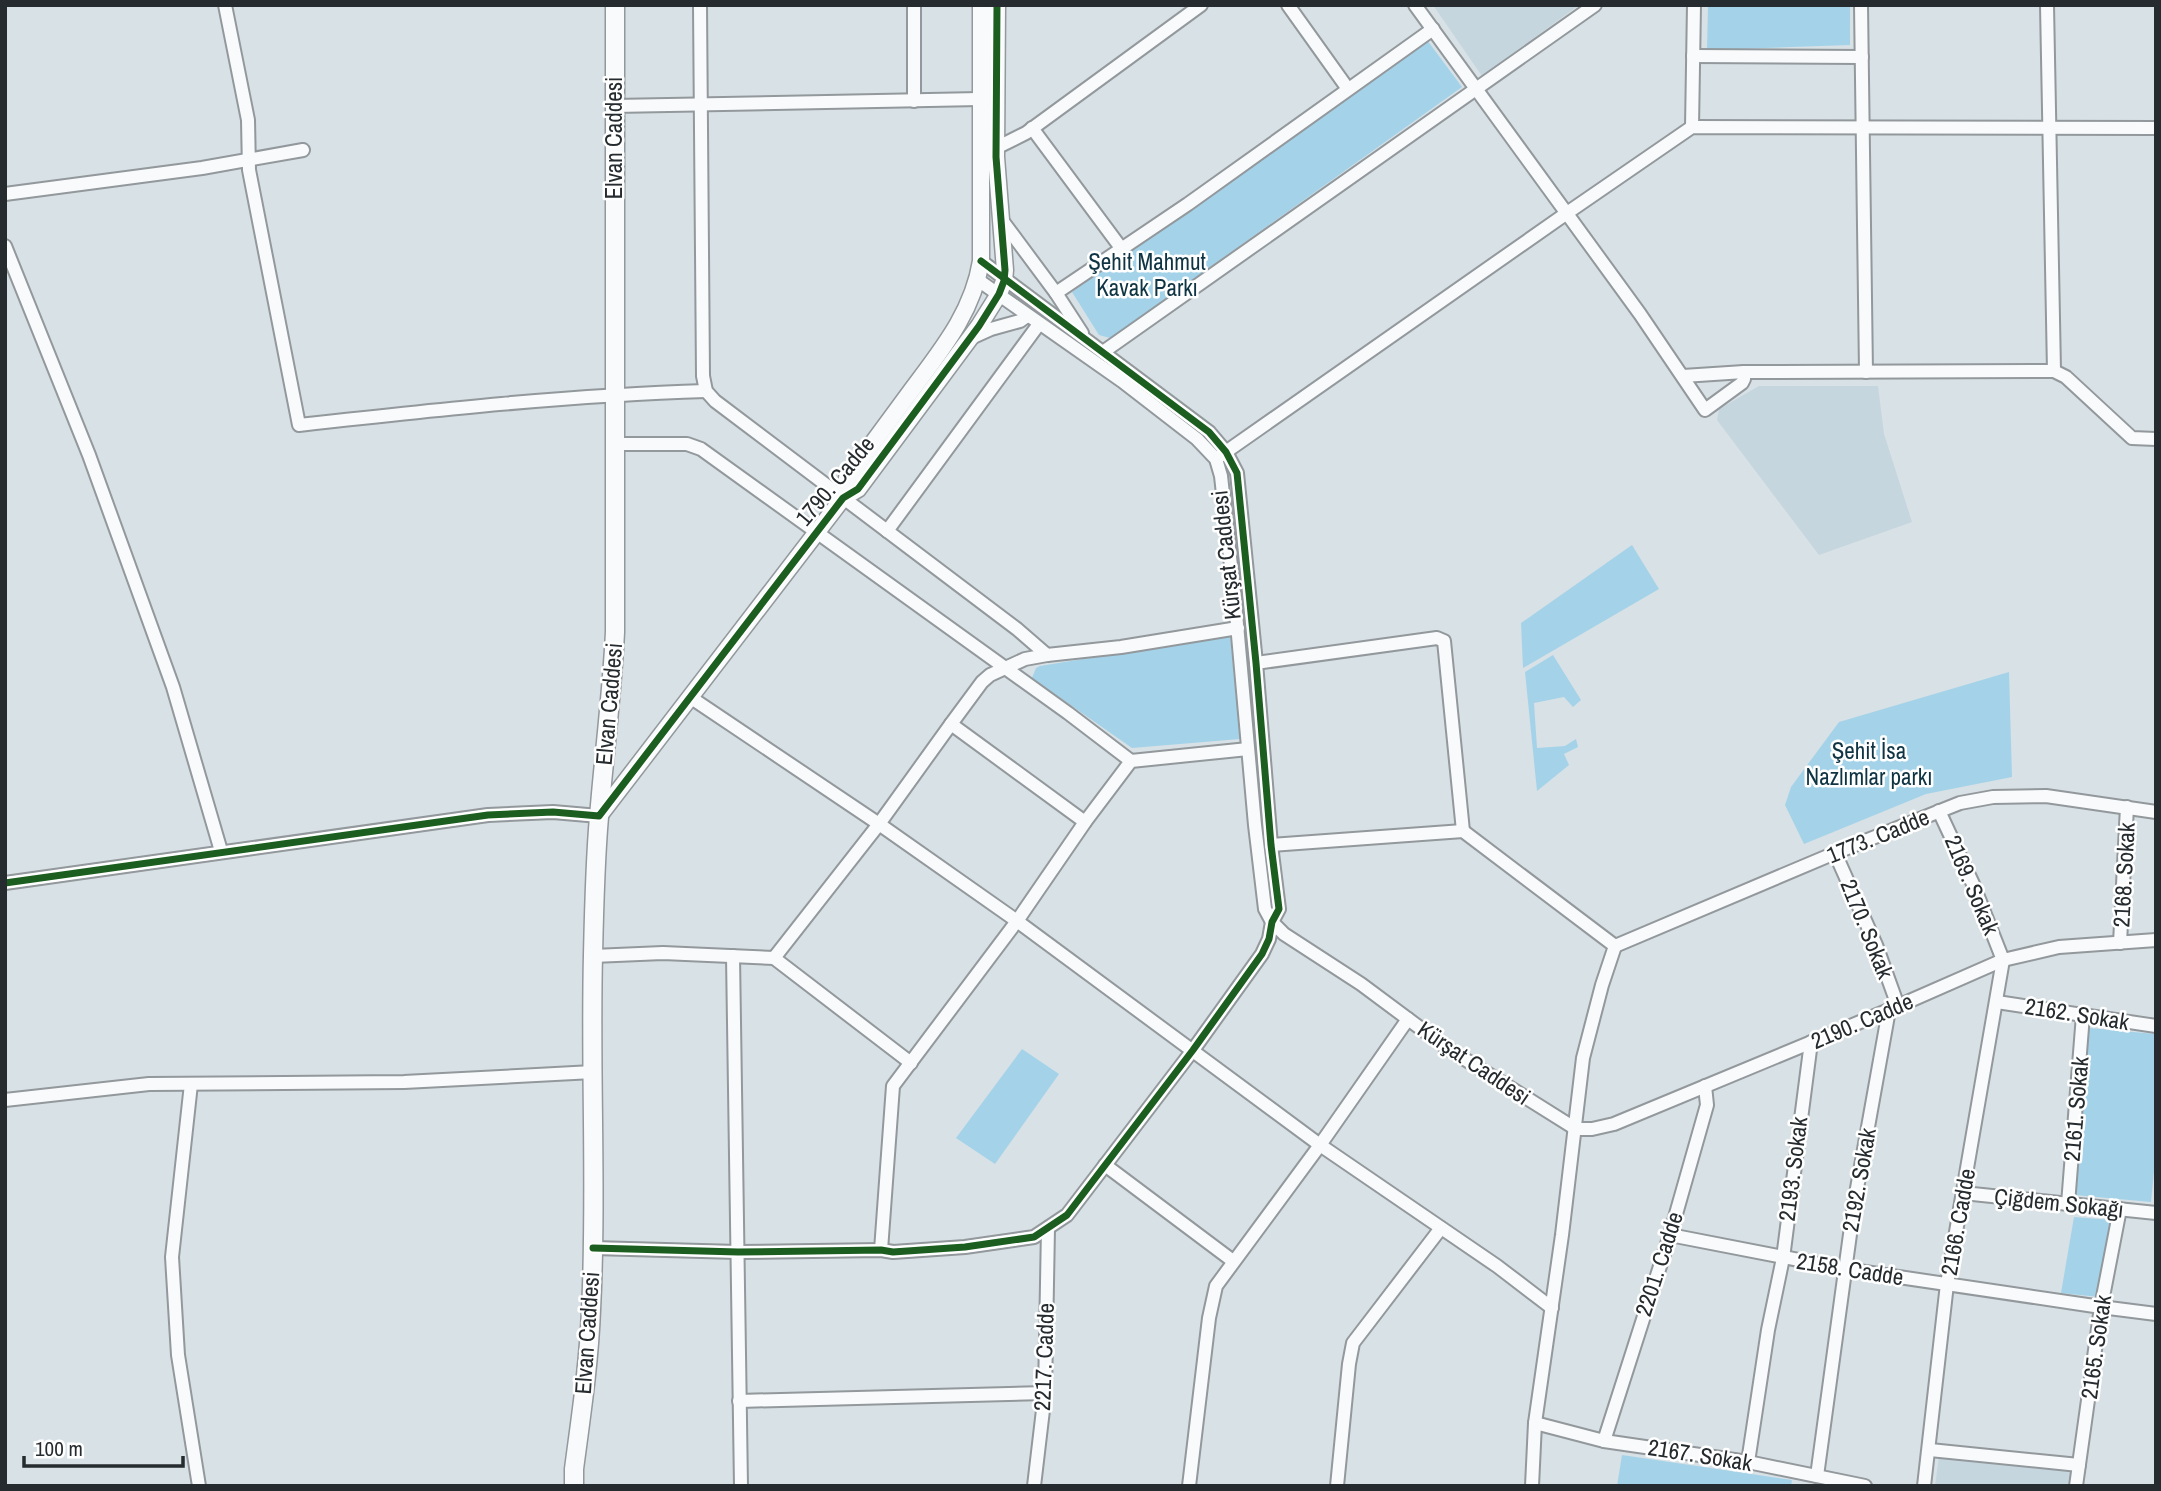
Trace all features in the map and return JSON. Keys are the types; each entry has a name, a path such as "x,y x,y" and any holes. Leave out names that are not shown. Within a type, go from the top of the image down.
{"main road":[{"name":"Elvan Caddesi","path":"574,1486 588,1365 593,1248 593,956 599,816 613,688 615,632 615,5"}],"street":[{"path":"225,5 248,120 249,170 299,425 614,394 706,391"},
{"path":"700,5 703,376 706,391 715,401 1017,629 1046,654"},
{"path":"914,5 915,101"},
{"path":"981,5 981,261"},
{"path":"996,5 996,148 1004,250 1002,288"},
{"path":"996,148 1010,143 1032,128 1202,5"},
{"path":"1288,5 1348,89"},
{"path":"1415,5 1567,213 1705,411 1742,383 1744,372"},
{"path":"1103,352 1595,5"},
{"path":"1692,127 1694,5"},
{"path":"1861,5 1866,372"},
{"path":"2047,5 2054,371"},
{"path":"1056,293 1188,204 1433,29"},
{"path":"1693,56 1862,57"},
{"path":"614,106 980,99"},
{"path":"1221,455 1692,127 2156,128"},
{"path":"1032,128 1121,248"},
{"path":"5,194 178,171 303,150"},
{"path":"1001,219 1056,293 1086,339"},
{"path":"5,246 89,455 173,687 221,851"},
{"name":"Kürşat Caddesi","path":"981,261 1027,316 1122,381 1221,455"},
{"name":"1790. Cadde","path":"843,498 847,478 954,333 978,280 981,261"},
{"name":"Kürşat Caddesi","path":"978,280 1002,288 1086,339 1209,432 1221,455 1237,473 1279,909 1272,922"},
{"name":"1790. Cadde","path":"599,816 843,498 858,489 968,340 1002,288"},
{"path":"968,340 1027,316"},
{"path":"887,531 1039,324"},
{"path":"1683,376 1744,372 2054,371 2066,377 2132,438 2156,439"},
{"path":"615,444 693,445 709,454 1131,761 1248,749"},
{"name":"Kürşat Caddesi","path":"1221,455 1265,909 1272,922 1284,934 1361,984 1468,1062 1576,1129"},
{"path":"774,958 879,824 950,724 990,675 1025,659 1046,654 1121,647 1238,628"},
{"path":"1256,663 1437,639 1444,641 1463,831"},
{"path":"690,697 1017,921 1320,1145 1497,1266 1552,1308"},
{"path":"950,724 1085,822"},
{"path":"881,1250 893,1086 1017,921 1131,761"},
{"name":"1773. Cadde","path":"1615,946 1961,803 1993,797 2046,796 2156,812"},
{"name":"2168. Sokak","path":"2120,943 2127,807"},
{"name":"2169. Sokak","path":"1939,811 1973,884 2003,960"},
{"path":"5,883 488,815 553,812 599,816"},
{"path":"1271,845 1463,831 1615,946 1583,1058 1576,1129 1535,1423 1532,1486"},
{"name":"2170. Sokak","path":"1835,853 1876,945 1894,1008"},
{"path":"593,1248 893,1252 965,1247 1034,1237 1067,1215 1193,1050 1262,954 1269,939 1272,922"},
{"name":"2190. Cadde","path":"1576,1129 1614,1124 2003,960 2059,947 2156,940"},
{"path":"593,956 663,953 774,958 911,1063"},
{"path":"733,956 741,1486"},
{"name":"2166. Cadde","path":"1924,1486 1947,1284 2003,960"},
{"name":"2162. Sokak","path":"1997,1002 2156,1026"},
{"name":"2192. Sokak","path":"1817,1476 1854,1205 1894,1008"},
{"name":"2161. Sokak","path":"2068,1204 2083,1015"},
{"path":"1189,1486 1211,1301 1216,1286 1320,1145 1408,1018"},
{"name":"2193. Sokak","path":"1748,1462 1768,1329 1783,1258 1811,1042"},
{"path":"5,1100 149,1084 404,1082 593,1072"},
{"path":"191,1084 172,1257 178,1355 199,1486"},
{"name":"2201. Cadde","path":"1604,1441 1670,1235 1707,1105 1705,1086"},
{"path":"1105,1165 1233,1262"},
{"name":"Çiğdem Sokağı","path":"1963,1193 2156,1213"},
{"name":"2165. Sokak","path":"2076,1486 2101,1307 2120,1209"},
{"name":"2217. Cadde","path":"1034,1486 1045,1393 1048,1228"},
{"path":"1337,1486 1353,1343 1441,1228"},
{"name":"2158. Cadde","path":"1670,1235 1845,1269 2156,1314"},
{"path":"739,1401 1045,1393"},
{"name":"2167. Sokak","path":"1535,1423 1604,1441 1748,1462 1799,1479 1817,1476 1865,1486"},
{"path":"1930,1450 2079,1465"},
{"path":"1525,1486 1532,1468"}],"shaded area":[{"path":"1433,5 1579,5 1482,76"},
{"path":"1759,386 1878,386 1884,434 1912,522 1819,555 1717,420 1719,409"},
{"path":"1939,1456 2071,1470 2069,1486 1935,1486"}],"green space":[{"path":"1708,5 1850,5 1850,45 1707,50"},
{"name":"Şehit Mahmut Kavak Parkı","path":"1427,40 1462,87 1110,338 1099,335 1072,292"},
{"path":"1632,545 1659,589 1523,668 1521,623"},
{"path":"1230,635 1240,739 1132,748 1032,678 1036,668 1040,666"},
{"path":"1553,655 1581,700 1573,707 1564,697 1534,703 1537,748 1565,746 1576,739 1578,747 1564,754 1569,765 1537,791 1525,672"},
{"name":"Şehit İsa Nazlımlar parkı","path":"2009,672 2012,777 1926,794 1804,844 1785,805 1791,787 1839,722"},
{"path":"2089,1028 2156,1034 2156,1151 2151,1202 2075,1195"},
{"path":"1022,1049 1059,1074 995,1164 956,1138"},
{"path":"2074,1217 2112,1220 2099,1297 2061,1293"},
{"path":"1622,1455 1792,1480 1791,1486 1617,1486"}],"cycle path":[{"path":"5,883 488,815 553,812 599,816 843,498 858,489 979,326 999,294 1005,270 996,157 997,5"},
{"path":"593,1248 893,1252 965,1247 1034,1237 1067,1215 1193,1050 1262,954 1269,939 1272,922 1279,909 1237,473 1226,452 1209,432 981,261"}]}
